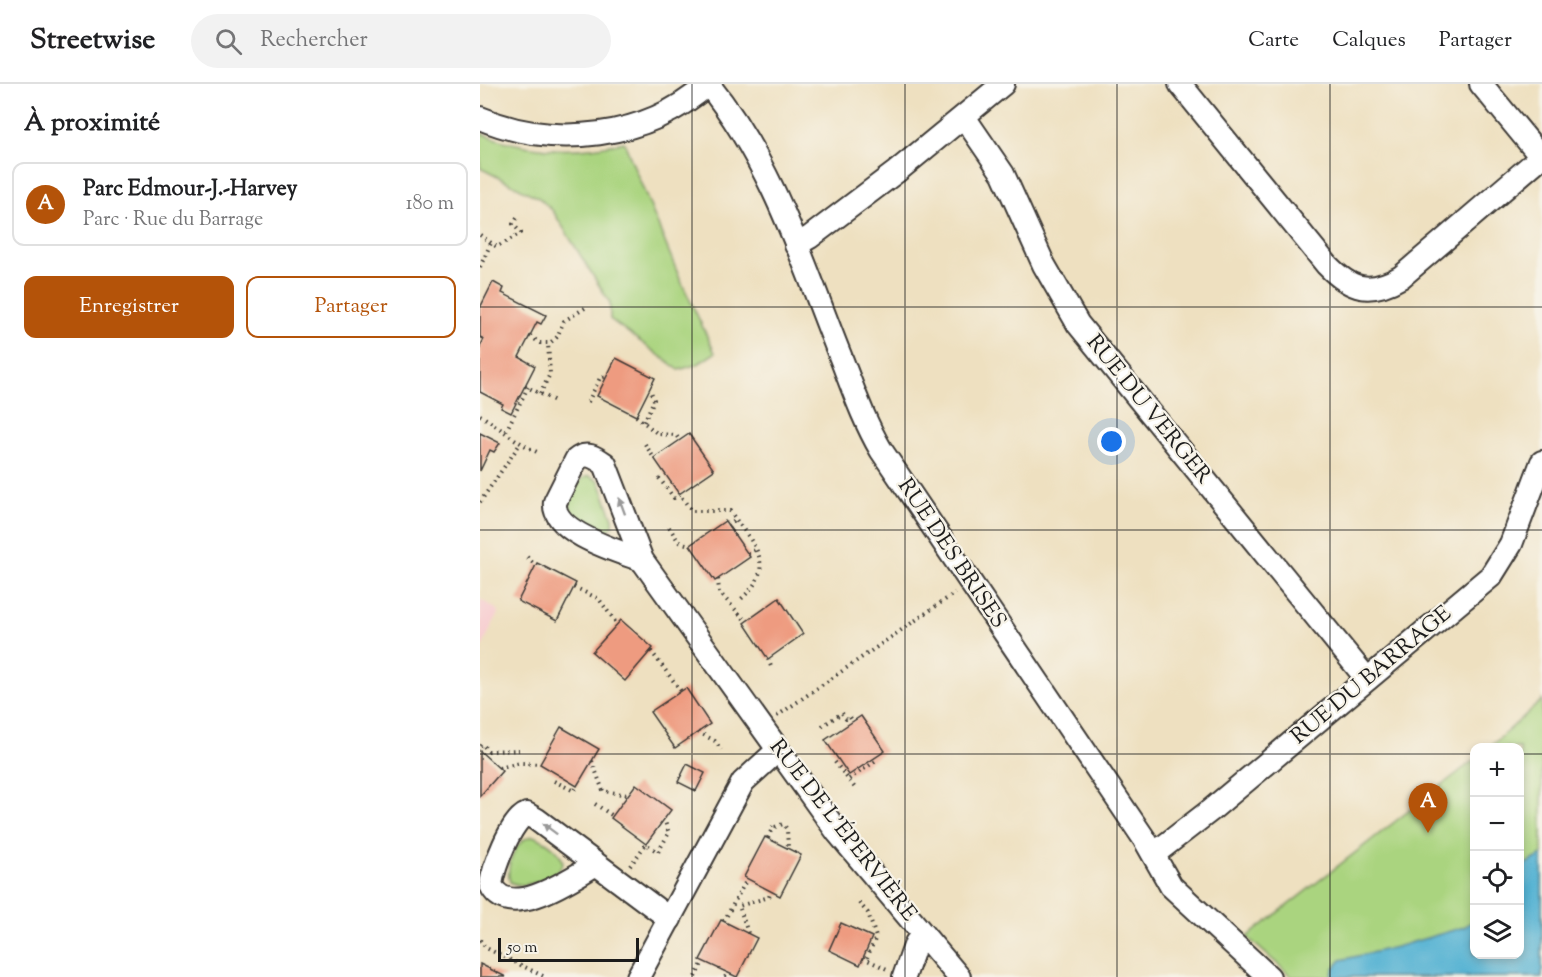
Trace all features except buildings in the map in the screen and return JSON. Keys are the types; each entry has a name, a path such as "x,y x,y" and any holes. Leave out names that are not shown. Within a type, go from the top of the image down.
{"street":[{"path":"480,118 533,134 594,134 660,116 683,104 708,84"},
{"name":"RUE DES BRISES","path":"708,84 759,158 862,410 881,450 1154,854 1163,874 1175,890 1269,977"},
{"path":"796,245 877,187 1002,84"},
{"path":"1180,84 1327,265 1342,280 1361,288 1386,284 1401,277 1541,158 1481,84"},
{"name":"RUE DU VERGER","path":"964,117 1003,174 1044,265 1078,324 1367,679"},
{"name":"RUE DE L'ÉPERVIÈRE","path":"642,560 573,531 559,518 554,508 555,502 576,460 582,455 587,454 599,460 609,470 642,560 767,723 778,750 838,833 959,977"},
{"name":"RUE DU BARRAGE","path":"1154,854 1491,576 1511,544 1542,462"},
{"path":"638,977 743,782 778,750"},
{"path":"596,864 523,900 501,896 491,885 504,846 524,814 536,819 670,919"},
{"name":"RUE DE L'ÉPERVIÈRE","path":"904,977 916,943 923,935"}],"path":[{"path":"480,235 497,247 521,233 513,224 518,216"},
{"path":"480,267 491,243"},
{"path":"530,336 540,343 548,343 557,337 564,321 585,308"},
{"path":"540,394 550,375 548,343"},
{"path":"588,402 600,378 607,376"},
{"path":"506,431 526,386 557,402"},
{"path":"644,422 654,400 650,389"},
{"path":"591,396 597,396"},
{"path":"480,415 506,431 520,444 537,452"},
{"path":"636,416 658,434 676,435 680,441"},
{"path":"480,502 520,444"},
{"path":"645,444 654,458"},
{"path":"659,478 674,498 679,494 692,511 730,511 760,555 759,579 755,587 740,600"},
{"path":"728,526 736,520"},
{"path":"669,527 679,542 690,545"},
{"path":"748,554 756,549"},
{"path":"527,557 536,566"},
{"path":"718,579 719,592 746,621"},
{"path":"574,586 599,599 617,624"},
{"path":"767,723 958,591"},
{"path":"651,651 681,691"},
{"path":"768,659 772,669"},
{"path":"822,726 842,713 846,719 850,717 853,722"},
{"path":"698,732 715,741 721,750"},
{"path":"480,746 482,744 488,751 519,750"},
{"path":"849,779 876,761 875,758"},
{"path":"592,761 603,791 628,795"},
{"path":"835,762 855,788"},
{"path":"499,768 520,763 540,764"},
{"path":"555,781 574,791 577,786"},
{"path":"595,804 613,816"},
{"path":"619,881 646,844 656,854 669,833 664,819"},
{"path":"768,838 774,827 783,824 787,829 790,845 788,848"},
{"path":"724,921 747,879"},
{"path":"748,933 739,906 769,897 771,891"},
{"path":"859,903 868,913 876,937 869,948 866,960 863,958"},
{"path":"480,940 486,948"},
{"path":"480,945 545,977"},
{"path":"695,977 703,962"}],"shaded area":[{"path":"480,599 499,611 480,652"}],"green space":[{"path":"480,133 516,144 552,149 588,148 624,142 680,279 715,353 698,364 679,370 610,319 610,303 553,211 539,198 480,168"},
{"path":"589,476 599,481 613,519 613,526 608,530 599,529 570,512 572,496 577,485"},
{"path":"1542,700 1542,977 1292,977 1247,937 1470,763 1470,959 1524,959 1524,743 1494,743"},
{"path":"533,836 552,847 560,855 563,864 553,874 531,884 510,882 510,862 516,848 521,842"}],"water":[{"path":"1542,855 1542,977 1331,977 1334,968 1341,960 1396,947 1464,927 1470,923 1470,959 1524,959 1524,865"}],"place":[{"name":"Parc Edmour-J.-Harvey","path":"1428,833"}]}
